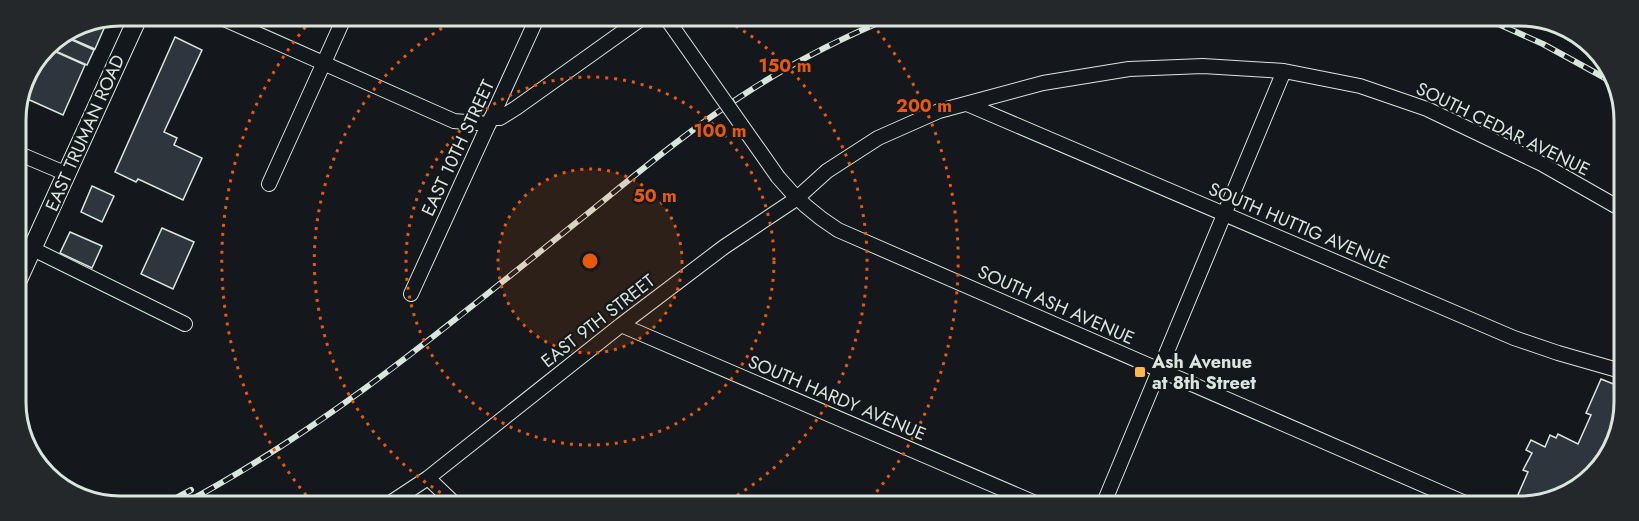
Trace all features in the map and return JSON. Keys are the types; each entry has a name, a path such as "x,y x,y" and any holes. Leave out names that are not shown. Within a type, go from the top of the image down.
{"main road":[{"name":"EAST TRUMAN ROAD","path":"26,263 134,25"}],"street":[{"path":"238,25 454,121 490,121 500,118 632,25"},
{"path":"269,184 341,25"},
{"name":"EAST 10TH STREET","path":"411,294 534,25"},
{"path":"671,25 778,177 796,199"},
{"name":"SOUTH CEDAR AVENUE","path":"796,199 827,171 878,138 939,111 1043,83 1129,69 1203,66 1284,71 1360,86 1427,109 1542,164 1614,204"},
{"path":"1107,495 1284,71"},
{"name":"SOUTH HUTTIG AVENUE","path":"967,104 1514,338 1614,369"},
{"path":"26,157 67,174"},
{"name":"EAST 9TH STREET","path":"428,478 724,246 796,199"},
{"name":"SOUTH ASH AVENUE","path":"796,199 816,216 838,230 1447,495"},
{"path":"33,249 185,324"},
{"name":"SOUTH HARDY AVENUE","path":"621,325 1018,495"},
{"path":"401,496 428,478 446,496"}],"building":[{"path":"105,27 95,49 71,39"},
{"path":"175,37 202,50 164,132 177,138 174,145 202,158 183,200 138,179 136,182 115,172"},
{"path":"70,39 94,50 87,65 56,51"},
{"path":"55,52 85,65 63,115 28,99 35,78 45,62"},
{"path":"92,186 114,196 102,222 81,212"},
{"path":"162,228 194,242 173,289 141,274"},
{"path":"70,232 102,246 92,268 60,253"},
{"path":"1601,379 1614,384 1613,414 1610,426 1601,448 1590,463 1567,483 1538,494 1518,495 1528,472 1523,470 1532,453 1526,450 1531,440 1545,447 1550,435 1556,438 1558,434 1578,444 1591,415 1586,413"}],"railway":[{"path":"197,496 290,440 390,370 699,125 795,63 874,25"},
{"path":"1501,25 1543,44 1604,77"},
{"path":"180,496 191,490"}],"place":[{"name":"Ash Avenue at 8th Street","path":"1140,372"}]}
